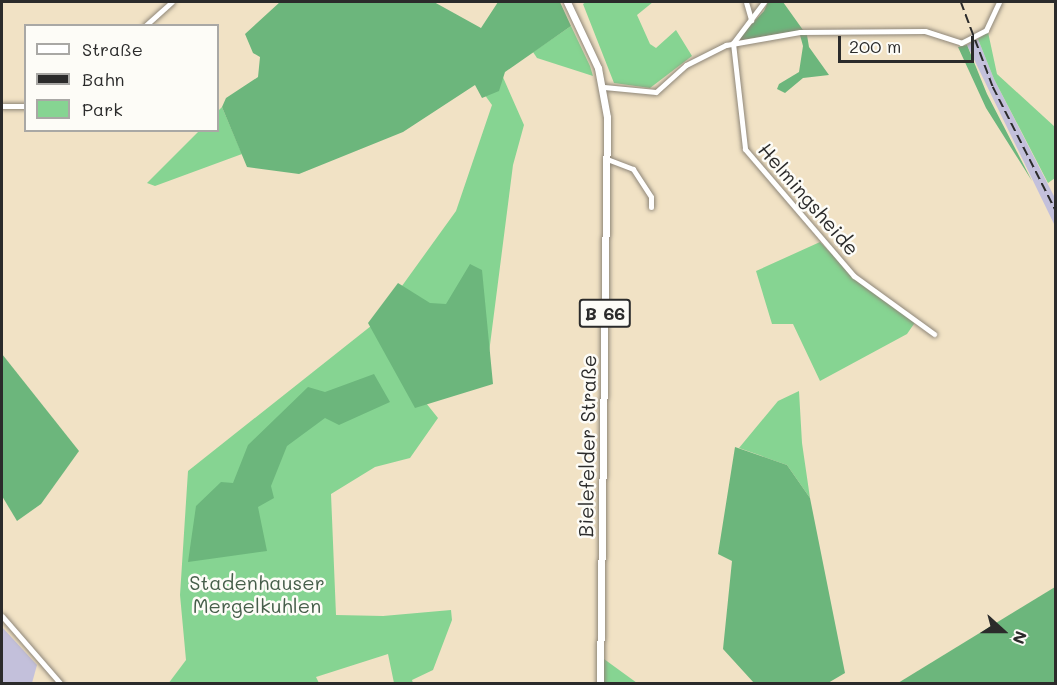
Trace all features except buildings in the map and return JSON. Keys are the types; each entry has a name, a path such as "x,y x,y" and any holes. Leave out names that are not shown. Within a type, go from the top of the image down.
{"main road":[{"name":"Bielefelder Straße","path":"567,2 604,87 607,159 600,684"}],"street":[{"path":"147,24 172,2"},
{"path":"746,2 751,20"},
{"path":"733,43 764,2"},
{"path":"604,87 656,92 686,65 733,43 800,32 925,31 961,43 986,30 999,2"},
{"name":"Helmingsheide","path":"733,43 740,132 747,153 854,276 934,334"},
{"path":"2,106 24,106"},
{"path":"607,159 633,169 651,196 651,207"},
{"path":"2,616 61,684"}],"shaded area":[{"path":"978,39 994,79 1055,198 1055,226 967,45"},
{"path":"2,627 37,665 32,683 2,683"}],"green space":[{"path":"280,2 434,2 481,28 498,2 560,2 571,26 505,72 499,91 482,98 475,85 403,132 299,174 247,167 222,107 226,98 258,77 260,57 253,53 245,34"},
{"path":"586,2 653,2 637,15 650,44 656,48 676,30 692,56 650,88 614,83 583,4"},
{"path":"768,2 783,2 803,30 736,41 764,11"},
{"path":"571,26 593,76 537,58 533,52"},
{"path":"988,32 997,74 1055,127 1055,178 1048,183 994,79 978,39"},
{"path":"800,35 807,35 809,47 829,75 803,78 785,93 777,89 779,84 799,72 803,46"},
{"path":"967,45 987,94 1032,181 986,108 958,47"},
{"name":"Stadenhauser Mergelkuhlen","path":"502,75 524,125 513,165 485,384 426,403 438,418 410,458 375,467 331,494 336,615 383,616 451,610 452,620 433,670 412,680 413,683 394,683 388,654 316,677 319,683 168,684 186,660 180,595 188,471 376,322 456,211 492,105 479,87"},
{"path":"222,107 242,154 155,186 147,183 198,132 219,132 219,110"},
{"path":"820,242 854,277 916,321 907,334 820,381 793,324 772,324 756,271"},
{"path":"470,264 482,270 493,384 415,408 368,323 398,283 430,303 446,304"},
{"path":"2,354 79,451 41,504 17,521 2,496"},
{"path":"374,374 390,402 339,425 325,418 287,446 271,486 274,498 258,507 267,551 188,562 196,506 221,482 233,483 248,445 308,387 325,392"},
{"path":"799,391 802,443 810,498 787,465 739,448 778,401"},
{"path":"735,447 787,465 810,498 845,673 828,683 754,683 723,649 732,561 718,554"},
{"path":"1055,587 1055,683 898,683"},
{"path":"604,659 637,683 604,683"}],"railway":[{"path":"961,2 993,87 1056,211"}]}
